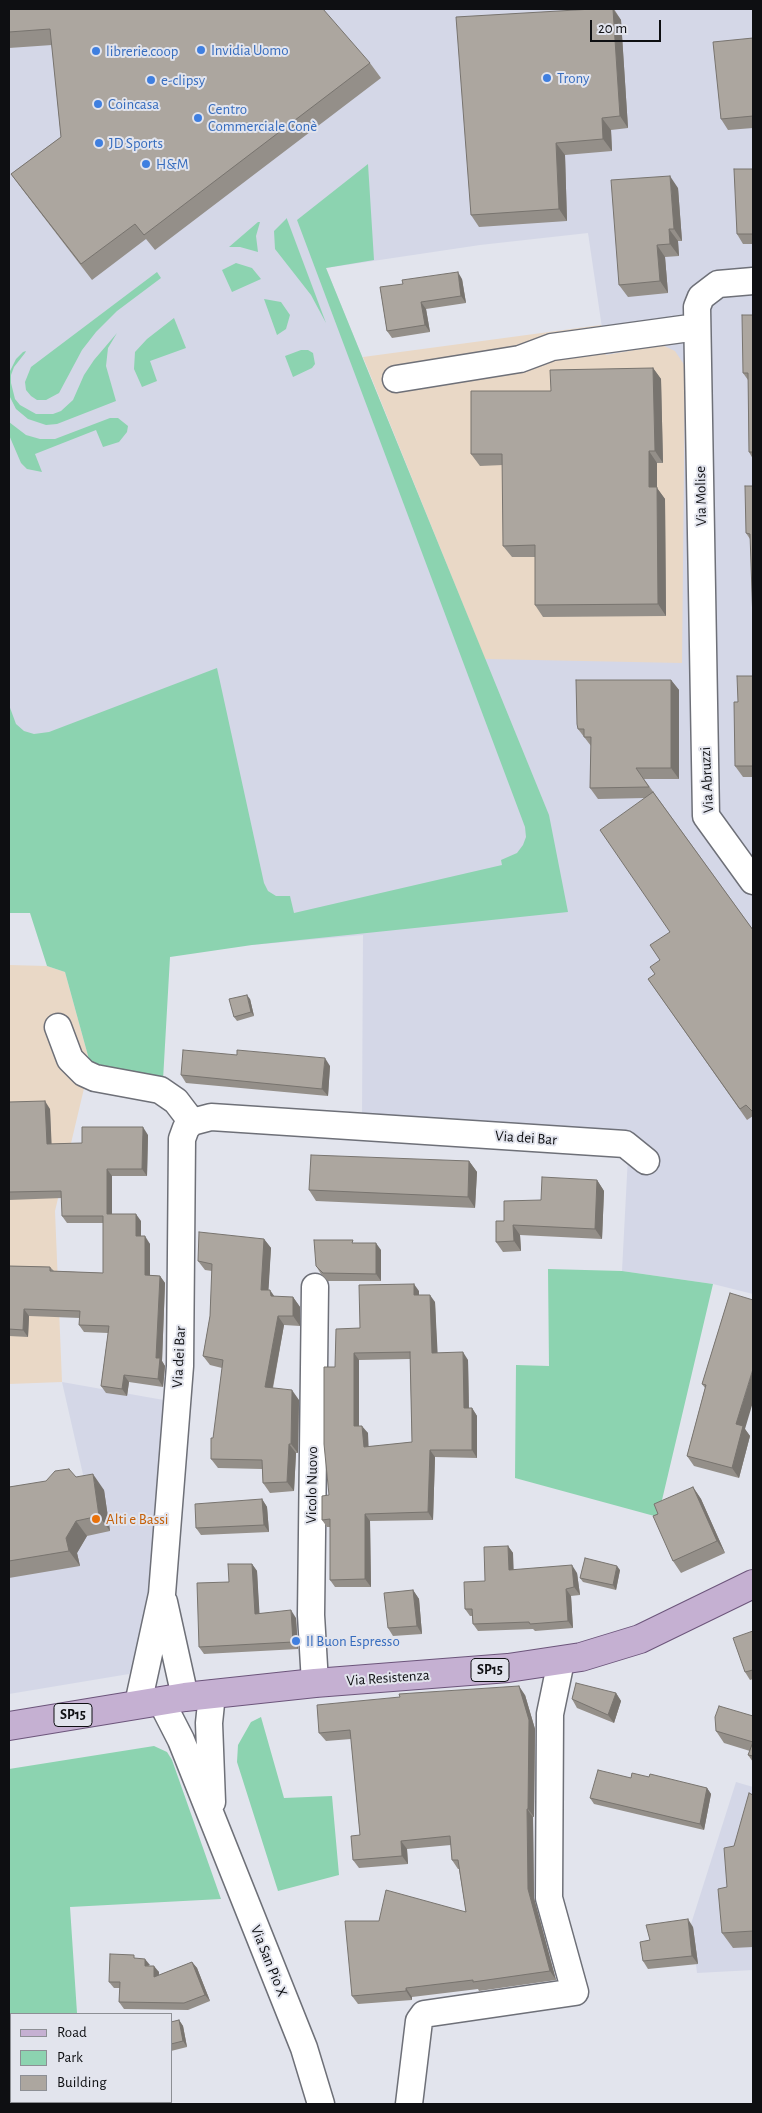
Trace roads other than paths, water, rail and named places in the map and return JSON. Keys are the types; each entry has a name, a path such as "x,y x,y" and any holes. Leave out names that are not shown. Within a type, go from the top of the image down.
{"main road":[{"name":"Via Resistenza","path":"9,1726 174,1699 315,1683 508,1668 561,1661 605,1651 640,1638 753,1584"}],"street":[{"name":"Via Molise","path":"704,665 697,307 701,298 708,290 718,284 729,281 753,281"},
{"path":"396,379 520,359 552,347 697,327"},
{"name":"Via Abruzzi","path":"704,665 706,816 753,881"},
{"path":"58,1027 70,1059 84,1073 95,1078 160,1090 176,1102 192,1122"},
{"name":"Via dei Bar","path":"174,1699 162,1594 180,1366 182,1138 186,1128 192,1122 211,1118 625,1144 646,1161"},
{"name":"Vicolo Nuovo","path":"315,1287 311,1615 315,1683"},
{"name":"Via dei Bar","path":"162,1594 174,1699"},
{"path":"409,2104 419,2021 424,2014 576,1992 549,1898 550,1714 561,1661"},
{"name":"Via San Pio X","path":"174,1699 181,1740 304,2048 322,2104"},
{"name":"Via San Pio X","path":"174,1699 209,1723 213,1820"}],"place":[{"name":"Invidia Uomo","path":"201,50"},
{"name":"librerie.coop","path":"96,51"},
{"name":"Trony","path":"547,78"},
{"name":"e-clipsy","path":"151,80"},
{"name":"Coincasa","path":"98,104"},
{"name":"Centro Commerciale Conè","path":"198,118"},
{"name":"JD Sports","path":"99,143"},
{"name":"H&M","path":"146,164"},
{"name":"Alti e Bassi","path":"96,1519"},
{"name":"Il Buon Espresso","path":"296,1641"}]}
